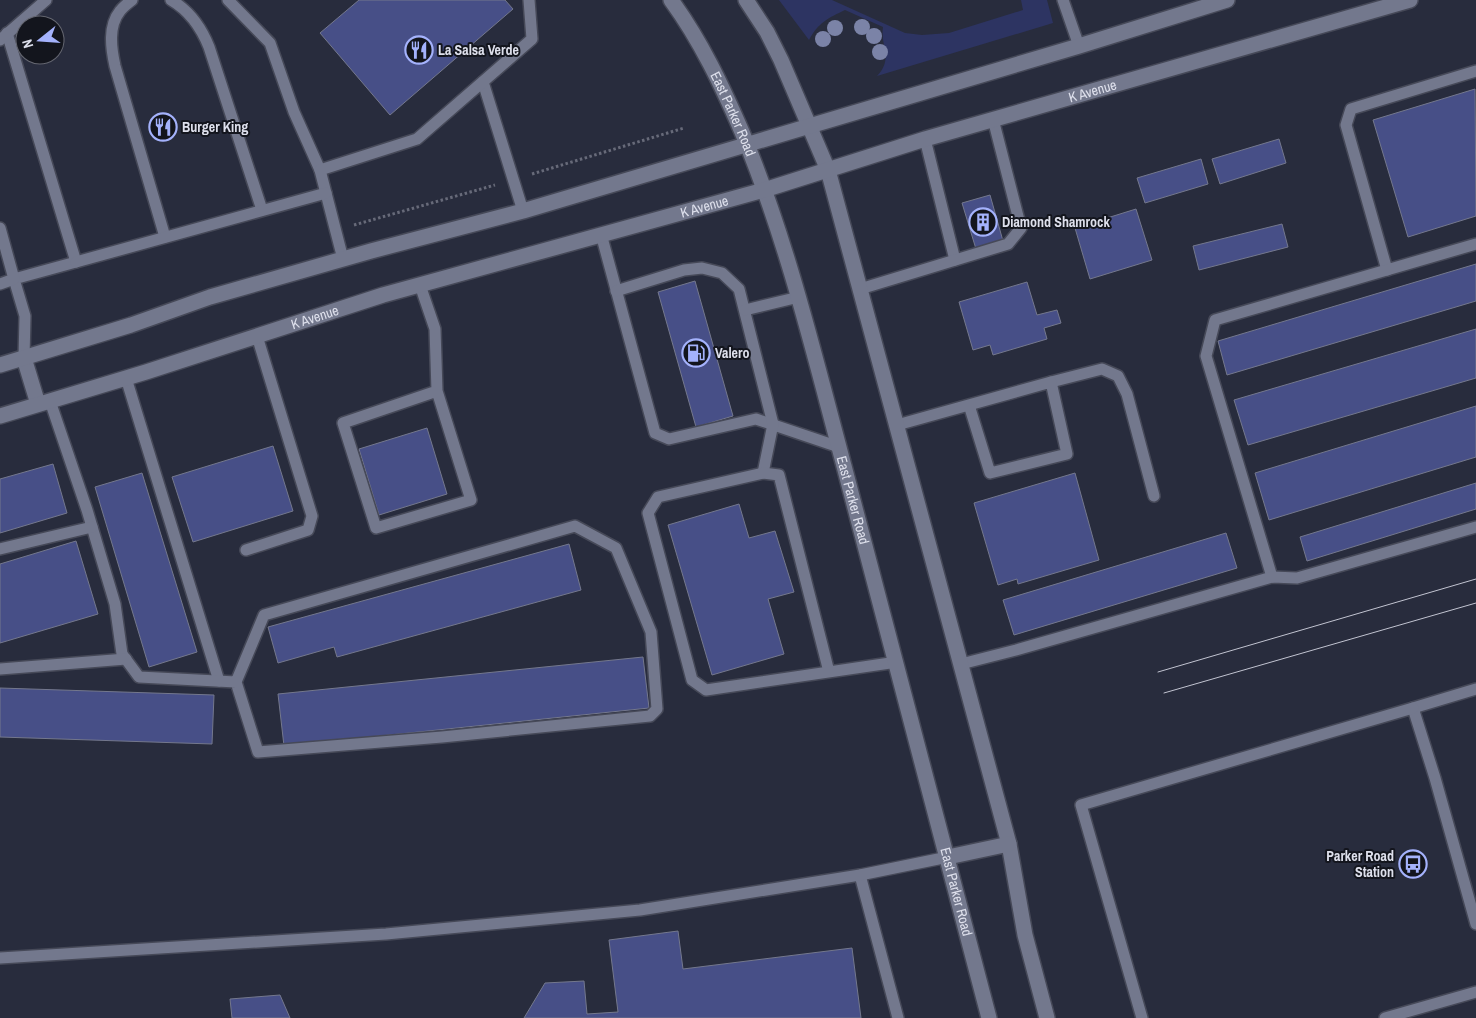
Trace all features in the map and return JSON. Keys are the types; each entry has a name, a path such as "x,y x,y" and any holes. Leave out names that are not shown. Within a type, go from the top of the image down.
{"main road":[{"name":"East Parker Road","path":"671,0 690,27 714,68 747,144 799,297 897,662 989,1018"},
{"path":"746,0 767,32 828,170 1009,844 1025,934 1047,1018"},
{"path":"0,365 131,326 210,298 342,259 523,211 810,127 1227,0"},
{"name":"K Avenue","path":"0,416 420,285 764,190 925,138 1410,0"},
{"path":"24,358 44,403"},
{"path":"948,857 1009,844"}],"lane":[{"path":"46,0 4,36 76,262"},
{"path":"132,0 119,11 113,27 110,45 114,66 165,237"},
{"path":"170,0 187,12 201,29 209,47 262,210"},
{"path":"228,0 270,43 294,112 320,170 342,259"},
{"path":"320,170 417,139 532,39 529,0"},
{"path":"1063,0 1079,46"},
{"path":"1387,270 1346,125 1351,109 1476,71"},
{"path":"483,82 523,211"},
{"path":"860,289 1008,244 1021,228 993,119"},
{"path":"925,138 955,260"},
{"path":"0,284 326,193"},
{"path":"0,228 25,316 24,358"},
{"path":"601,234 654,434 669,439 756,419 839,447"},
{"path":"1272,577 1206,356 1215,320 1476,244"},
{"path":"616,291 684,270 702,268 722,273 739,289 773,424 763,473"},
{"path":"420,285 435,329 437,391 471,500 376,528 343,423 437,391"},
{"path":"744,310 799,297"},
{"path":"246,550 308,530 312,516 257,336"},
{"path":"896,425 1102,369 1118,376 1127,394 1154,496"},
{"path":"126,378 220,681"},
{"path":"969,405 990,473 1067,454 1050,382"},
{"path":"44,403 92,527 115,604 122,654 139,677 236,682"},
{"path":"829,672 779,475 763,473 658,497 648,513 692,680 706,690 829,672 897,662"},
{"path":"575,526 616,548 651,632 657,709 650,716 442,737 258,752 236,682 264,615 575,526"},
{"path":"0,549 92,527"},
{"path":"961,664 1272,577 1297,578 1476,527"},
{"path":"0,669 126,659"},
{"path":"1142,1018 1081,805 1476,689"},
{"path":"1413,708 1435,778 1476,924"},
{"path":"0,958 386,934 640,910 860,875 948,857"},
{"path":"860,875 898,1018"},
{"path":"1384,1018 1476,992"}],"shaded area":[{"path":"779,0 832,0 905,33 922,35 949,33 1023,10 1021,0 1047,0 1053,23 877,76 882,70 886,58 883,27 845,10 824,22 816,29 809,40"}],"building":[{"path":"359,0 505,0 513,9 390,115 320,33"},
{"path":"1475,89 1476,216 1408,237 1373,120"},
{"path":"1279,139 1286,163 1220,184 1212,159"},
{"path":"1201,159 1208,184 1145,203 1137,178"},
{"name":"Diamond Shamrock","path":"990,195 1003,241 976,249 962,203"},
{"path":"1136,209 1152,260 1090,279 1075,228"},
{"path":"1282,224 1288,247 1199,270 1193,246"},
{"path":"1476,264 1476,301 1227,375 1218,341"},
{"path":"695,281 733,416 696,427 658,292"},
{"path":"1027,282 1037,315 1057,310 1061,323 1044,328 1047,339 993,355 990,345 973,350 959,302"},
{"path":"1476,329 1476,378 1248,445 1234,400"},
{"path":"1476,406 1476,457 1269,520 1255,473"},
{"path":"427,428 447,494 379,515 359,449"},
{"path":"273,446 293,511 193,542 172,477"},
{"path":"53,464 67,513 0,533 0,479"},
{"path":"142,473 197,652 149,667 95,487"},
{"path":"1075,473 1099,560 1018,584 1017,579 998,585 974,503"},
{"path":"1476,483 1476,509 1307,561 1300,537"},
{"path":"739,504 749,538 775,531 794,592 768,599 784,654 712,675 668,525"},
{"path":"1226,533 1237,568 1014,635 1003,600"},
{"path":"76,541 98,614 0,643 0,564"},
{"path":"569,544 581,590 337,657 334,647 278,663 268,627"},
{"path":"643,657 649,708 284,746 278,694"},
{"path":"0,688 214,695 212,744 0,737"},
{"path":"678,931 683,969 852,948 861,1018 524,1018 545,983 584,981 587,1014 618,1012 609,940"},
{"path":"280,995 290,1018 232,1018 230,999"}],"tram line":[{"path":"1158,672 1476,579"},
{"path":"1164,693 1476,603"}],"place":[{"name":"La Salsa Verde","path":"419,50"},
{"name":"Burger King","path":"163,127"},
{"name":"Diamond Shamrock","path":"983,222"},
{"name":"Valero","path":"696,353"},
{"name":"Parker Road Station","path":"1413,864"}]}
